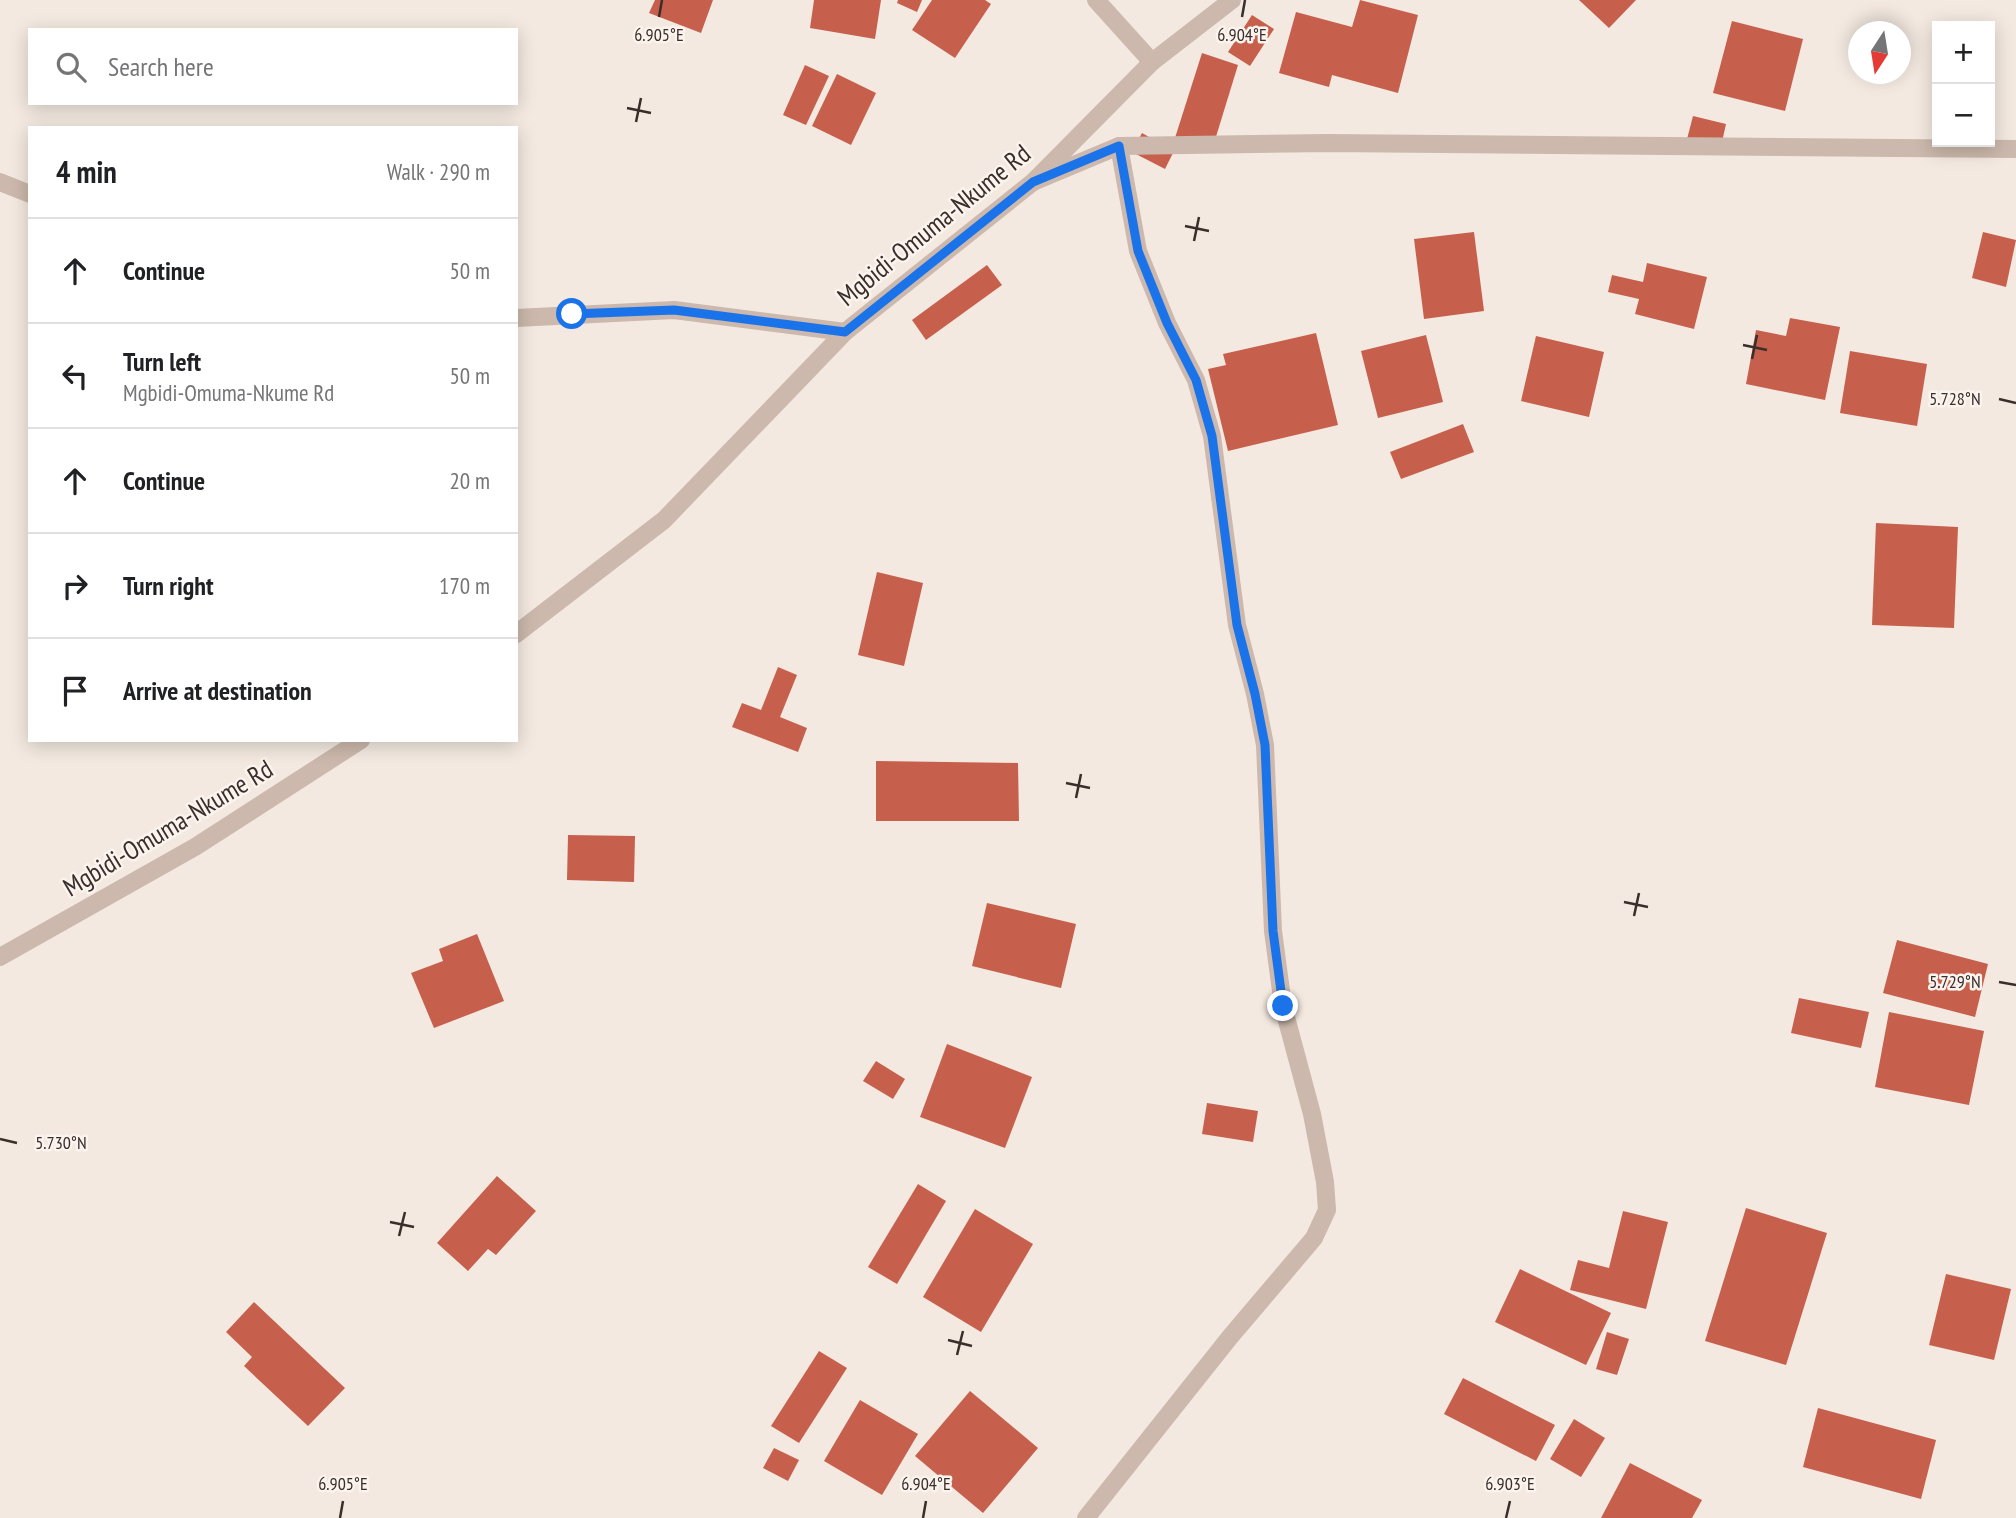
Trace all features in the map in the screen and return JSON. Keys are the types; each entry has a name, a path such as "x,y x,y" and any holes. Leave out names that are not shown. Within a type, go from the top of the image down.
{"street":[{"path":"1096,0 1153,62"},
{"name":"Mgbidi-Omuma-Nkume Rd","path":"518,633 664,520 845,332 1033,182 1153,62 1232,0"},
{"path":"1033,182 1119,146 1329,143 2016,149"},
{"path":"1086,1518 1230,1337 1314,1238 1326,1210 1325,1182 1312,1114 1283,1006 1273,931 1265,745 1237,625 1212,436 1196,380 1167,323 1138,251 1119,146"},
{"path":"0,182 28,193"},
{"path":"518,318 674,310 845,332"},
{"name":"Mgbidi-Omuma-Nkume Rd","path":"0,957 195,847 358,742"}],"building":[{"path":"655,0 713,0 701,33 649,13"},
{"path":"814,0 881,0 875,39 810,28"},
{"path":"898,0 922,0 917,12 897,3"},
{"path":"932,0 985,0 991,4 955,58 912,30"},
{"path":"1360,0 1418,15 1398,93 1332,75 1329,87 1279,73 1296,12 1352,27"},
{"path":"1579,0 1636,0 1609,28"},
{"path":"1252,15 1274,29 1250,66 1228,52"},
{"path":"1732,21 1803,39 1785,111 1713,93"},
{"path":"1202,53 1238,65 1211,153 1174,141"},
{"path":"805,65 829,76 806,125 783,115"},
{"path":"837,74 876,93 851,145 812,126"},
{"path":"1693,116 1726,124 1720,151 1686,143"},
{"path":"1142,133 1174,151 1165,169 1132,152"},
{"path":"1474,232 1484,311 1424,319 1414,239"},
{"path":"1983,232 2016,240 2006,287 1972,278"},
{"path":"1647,263 1707,277 1694,329 1635,314 1639,299 1608,292 1612,275 1643,282"},
{"path":"987,265 1002,285 926,340 912,320"},
{"path":"1790,318 1840,327 1825,400 1746,384 1756,330 1786,336"},
{"path":"1316,333 1338,425 1228,451 1208,369 1226,365 1223,354"},
{"path":"1426,335 1443,402 1378,418 1361,351"},
{"path":"1536,336 1604,352 1589,417 1521,401"},
{"path":"1850,351 1927,364 1917,426 1840,413"},
{"path":"1463,424 1474,452 1401,479 1390,452"},
{"path":"1876,523 1958,527 1954,628 1872,625"},
{"path":"877,572 923,583 904,666 858,655"},
{"path":"778,667 797,675 780,717 807,728 798,752 732,727 742,703 761,710"},
{"path":"876,761 1018,763 1019,821 876,821"},
{"path":"568,835 635,836 634,882 567,880"},
{"path":"987,903 1076,924 1061,988 972,966"},
{"path":"477,934 504,1001 434,1028 411,973 443,961 439,949"},
{"path":"1897,940 1988,964 1975,1017 1883,993"},
{"path":"1799,998 1869,1012 1861,1048 1791,1033"},
{"path":"1889,1012 1984,1031 1969,1105 1875,1087"},
{"path":"947,1044 1032,1077 1005,1148 920,1117"},
{"path":"876,1061 905,1079 893,1099 863,1081"},
{"path":"1207,1103 1258,1111 1253,1142 1202,1134"},
{"path":"497,1176 536,1211 496,1255 488,1249 468,1271 437,1243"},
{"path":"918,1184 946,1201 897,1284 868,1267"},
{"path":"1746,1208 1827,1233 1786,1365 1705,1341"},
{"path":"975,1209 1033,1244 981,1332 923,1297"},
{"path":"1623,1211 1668,1222 1646,1309 1570,1290 1578,1260 1609,1268"},
{"path":"1520,1269 1611,1313 1586,1365 1495,1322"},
{"path":"1946,1274 2011,1289 1994,1360 1929,1345"},
{"path":"254,1302 345,1388 308,1426 244,1366 252,1357 226,1332"},
{"path":"1607,1332 1629,1339 1617,1375 1596,1369"},
{"path":"819,1351 847,1368 799,1443 771,1426"},
{"path":"1463,1378 1555,1425 1536,1461 1444,1414"},
{"path":"970,1391 1038,1448 983,1513 915,1456"},
{"path":"860,1400 918,1434 882,1495 824,1461"},
{"path":"1818,1408 1936,1440 1921,1499 1803,1467"},
{"path":"1574,1419 1605,1438 1581,1477 1550,1459"},
{"path":"774,1448 799,1460 788,1481 763,1468"},
{"path":"1630,1463 1702,1500 1692,1518 1601,1518"}],"route":[{"path":"572,314 674,310 845,332 1033,182 1119,146 1138,251 1167,323 1196,380 1212,436 1237,625 1265,745 1273,931 1283,1006"}]}
